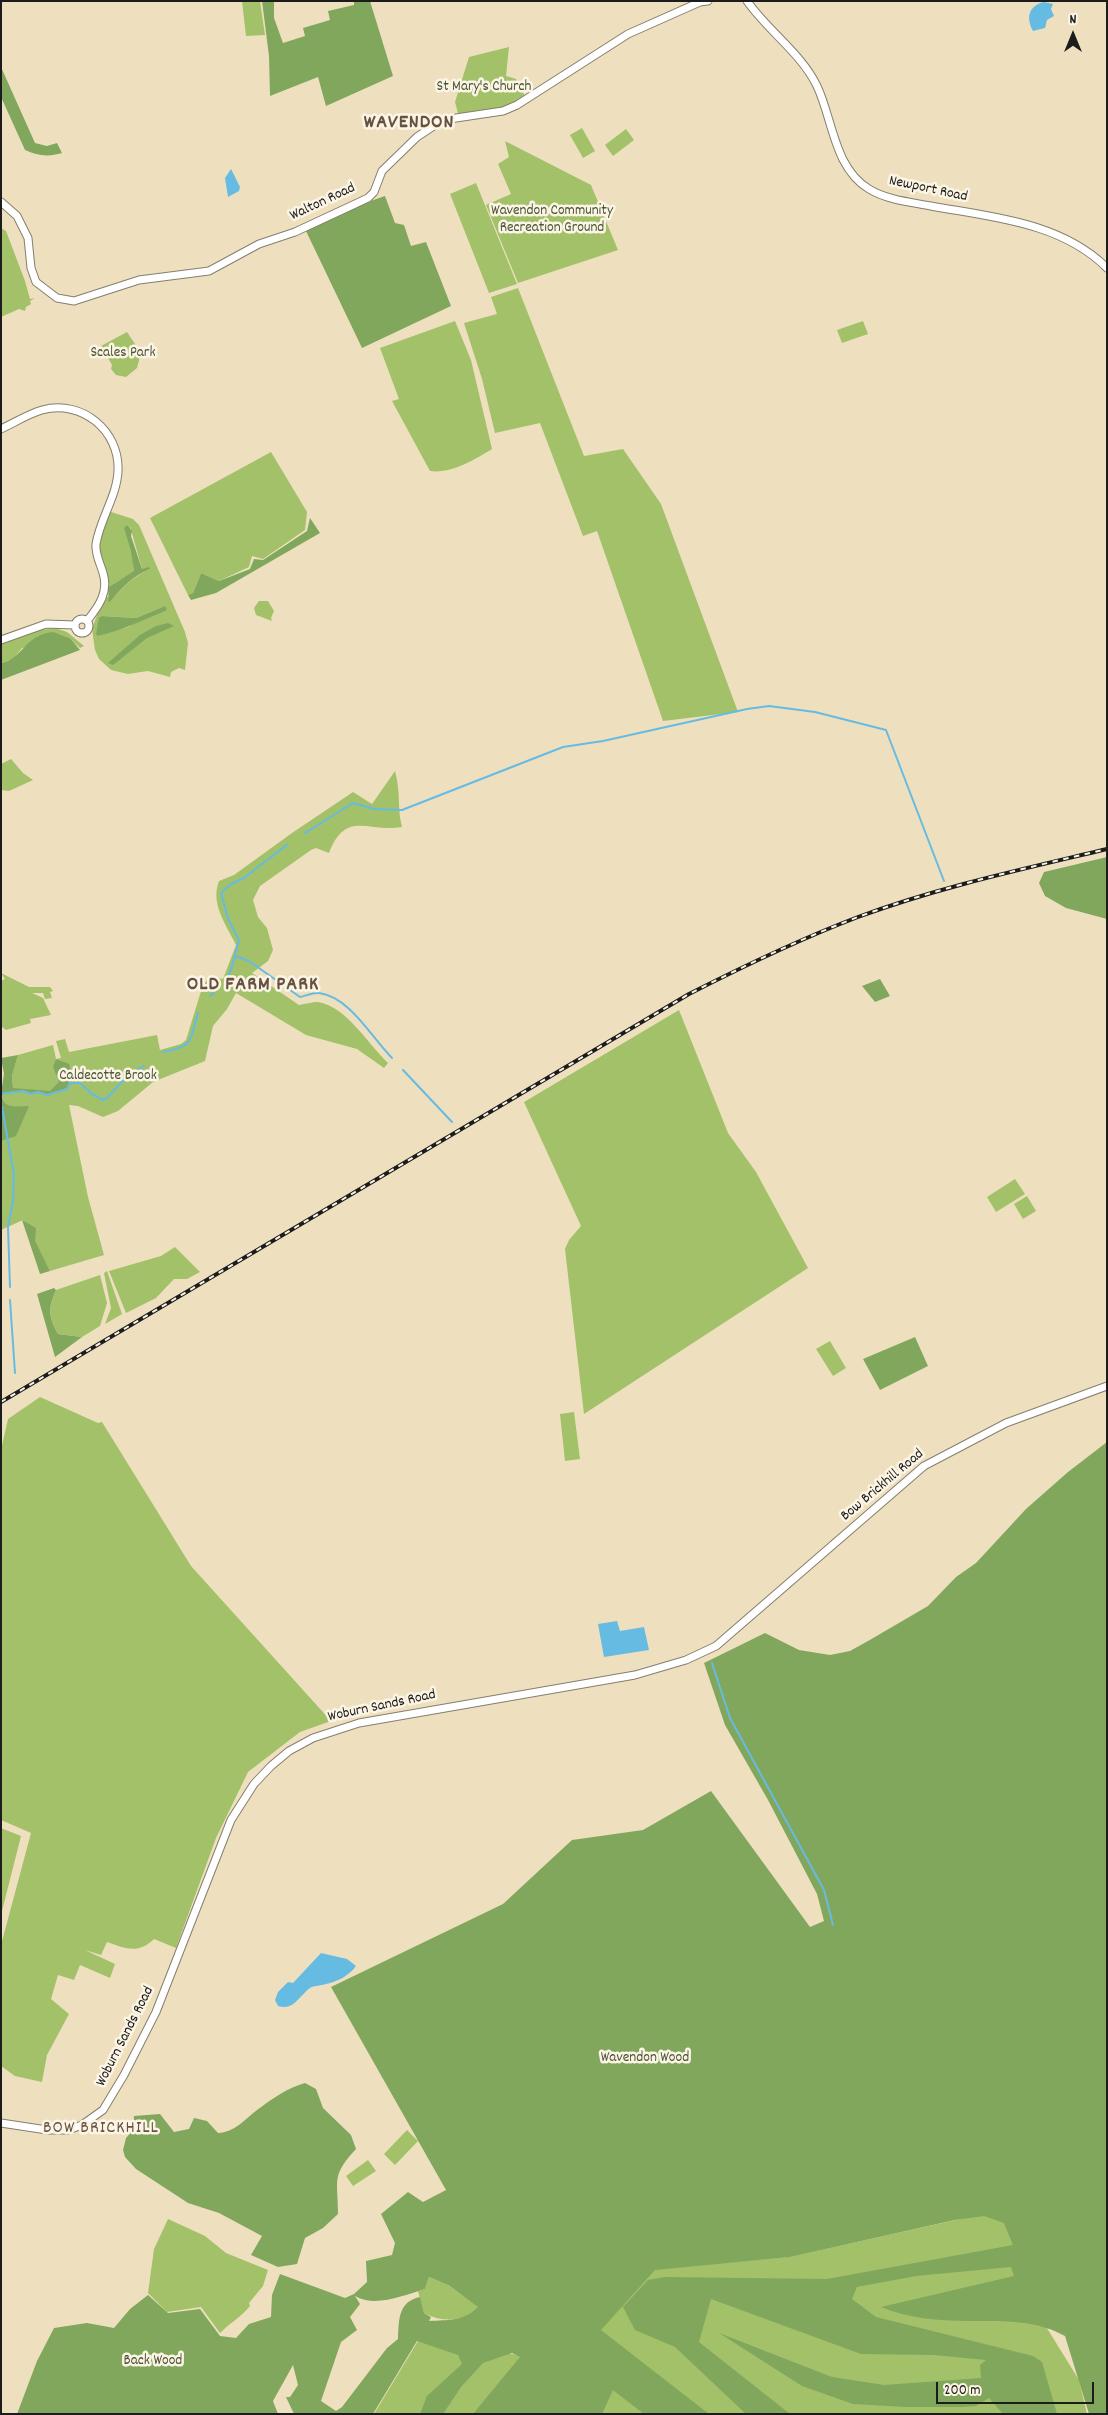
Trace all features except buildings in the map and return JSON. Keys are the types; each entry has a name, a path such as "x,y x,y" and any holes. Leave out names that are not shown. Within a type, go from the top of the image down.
{"street":[{"name":"Walton Road","path":"1,202 17,216 28,238 31,268 36,282 57,298 74,301 138,280 205,272 220,268 259,244 295,232 368,198 374,192 382,170 418,137 438,123 456,118 503,111 517,105 628,34 700,2 708,1"},
{"name":"Newport Road","path":"747,1 807,69 820,94 841,156 858,181 869,189 898,199 998,218 1048,231 1087,251 1107,268"},
{"path":"1,429 42,410 66,408 92,418 109,434 114,446 118,471 98,533 96,547 105,584 103,598 87,620"},
{"path":"78,619 87,620 89,627 85,633 78,632 75,625 78,619"},
{"path":"1,640 46,624 75,625"},
{"name":"Bow Brickhill Road","path":"703,1651 716,1646 924,1466 1006,1423 1107,1386"},
{"name":"Woburn Sands Road","path":"1,2123 62,2131 82,2125 96,2117 110,2101 153,2020 186,1940 224,1835 241,1802 271,1766 289,1751 312,1738 359,1723 635,1675 677,1662 703,1651"}],"green space":[{"path":"242,1 260,1 265,35 246,36"},
{"path":"262,1 274,1 274,18 283,43 305,36 303,28 330,20 328,11 354,5 354,1 370,1 393,76 326,106 318,77 270,96 269,56"},
{"name":"St Mary's Church","path":"509,47 506,76 516,79 526,98 505,109 459,117 455,102 469,57"},
{"path":"1,67 35,143 47,146 57,143 62,153 43,155 25,150 1,97"},
{"path":"582,128 595,151 583,158 570,135"},
{"path":"626,129 634,140 613,156 605,145"},
{"name":"Wavendon Community Recreation Ground","path":"505,141 591,185 618,250 518,283 486,205 511,194 498,164 509,157"},
{"path":"476,183 517,284 489,293 450,194"},
{"path":"385,196 395,223 404,225 411,246 426,242 451,306 362,348 306,231 339,212"},
{"path":"1,228 6,231 30,299 35,298 30,301 31,304 26,307 25,311 19,309 1,317"},
{"path":"518,288 584,456 623,449 661,504 738,712 663,721 597,531 583,536 540,423 495,433 482,379 464,323 497,314 491,297"},
{"path":"455,321 471,360 492,449 470,462 454,468 430,471 392,401 399,399 380,348"},
{"path":"863,321 868,334 842,343 837,330"},
{"name":"Scales Park","path":"127,332 141,353 137,368 126,377 116,375 111,369 112,365 101,346"},
{"path":"271,452 307,512 305,530 263,559 252,556 249,567 219,581 201,573 193,593 188,595 150,518"},
{"path":"108,511 133,519 139,525 185,632 188,643 185,670 179,668 171,672 170,677 148,671 128,674 111,670 99,659 95,650 92,629 105,593 97,551","holes":["130,526 142,569 150,569 128,583 111,601 107,596 115,583 134,572","165,606 128,627 98,636 99,617 136,618"]},
{"path":"310,518 320,533 216,593 191,600 188,595 193,593 201,573 219,581 250,569 254,559 263,560 307,531"},
{"path":"127,525 132,531 131,536 142,569 149,567 150,569 124,586 108,602 109,587 134,571 131,551 124,528"},
{"path":"259,601 268,601 274,611 271,618 272,621 256,615 254,608"},
{"path":"165,606 167,610 132,625 107,634 98,636 96,634 99,617 136,618"},
{"path":"168,623 174,626 147,638 113,665 108,663 140,635 156,626"},
{"path":"55,628 67,632 84,646 80,648 71,639 22,648 13,659 1,663 1,644 32,631"},
{"path":"53,632 71,639 80,650 1,680 1,663 14,657 36,638"},
{"path":"11,759 23,773 33,780 9,791 1,790 1,764"},
{"name":"Caldecotte Brook","path":"395,771 402,827 351,827 343,831 336,839 329,853 316,848 311,850 260,886 253,900 258,917 267,928 273,950 268,961 252,973 299,1005 318,1002 338,1011 356,1027 388,1063 384,1068 357,1049 306,1035 236,993 227,1009 213,1026 205,1061 153,1082 118,1111 103,1117 78,1106 69,1105 88,1197 104,1255 50,1271 23,1220 1,1230 1,1089 13,1088 12,1076 18,1055 53,1045 56,1059 61,1058 56,1041 65,1039 69,1052 157,1035 160,1050 181,1044 186,1040 202,988 209,977 223,979 236,945 220,914 216,898 219,881 234,875 353,792 372,804"},
{"path":"1107,857 1107,919 1066,908 1045,896 1039,883 1044,872"},
{"path":"1,973 29,987 50,987 53,991 50,992 52,998 45,999 43,993 32,993 43,998 51,1015 30,1019 31,1023 6,1030 1,1026 1,981 5,979"},
{"path":"880,979 890,996 875,1002 862,986"},
{"path":"679,1010 728,1133 756,1172 808,1268 584,1414 565,1249 569,1240 581,1226 524,1102"},
{"path":"18,1055 12,1076 13,1088 50,1091 59,1082 53,1067 56,1059 69,1064 73,1081 69,1082 67,1088 47,1094 38,1091 31,1093 23,1090 1,1093 4,1074 1,1058"},
{"path":"1,1095 8,1105 29,1106 16,1136 1,1141"},
{"path":"1015,1179 1025,1194 996,1212 987,1197"},
{"path":"1027,1196 1036,1211 1023,1219 1014,1204"},
{"path":"22,1220 36,1228 35,1241 50,1271 40,1274"},
{"path":"175,1247 200,1272 187,1279 174,1279 156,1298 126,1313 109,1271 161,1256"},
{"path":"107,1271 122,1314 105,1324 111,1308 104,1273"},
{"path":"100,1275 107,1303 100,1326 82,1337 58,1334 52,1322 50,1312 56,1290"},
{"path":"54,1288 56,1290 50,1312 52,1322 58,1334 82,1337 55,1357 37,1294"},
{"path":"915,1337 928,1366 880,1390 863,1359"},
{"path":"830,1341 846,1368 833,1376 816,1349"},
{"path":"40,1397 98,1423 102,1422 191,1566 331,1721 300,1732 248,1772 216,1838 176,1948 154,1939 143,1947 132,1949 107,1942 101,1955 85,1950 115,1964 110,1978 80,1965 74,1980 58,1975 51,1999 69,2014 47,2055 42,2082 15,2076 1,2066 1,1945 31,1833 1,1820 1,1450 8,1419"},
{"path":"574,1412 580,1459 565,1461 560,1414"},
{"name":"Wavendon Wood","path":"1107,1442 1107,2414 1089,2414 1065,2336 1054,2330 1018,2322 957,2321 923,2318 901,2314 881,2307 1014,2276 1011,2267 916,2276 857,2287 852,2299 876,2317 1033,2356 1042,2362 1057,2414 1003,2414 989,2398 976,2406 962,2407 906,2407 853,2404 802,2386 719,2333 832,2377 884,2385 981,2378 980,2365 986,2360 933,2355 861,2354 711,2299 699,2342 790,2414 746,2414 675,2347 635,2330 623,2307 648,2280 665,2277 827,2279 1013,2245 1004,2223 984,2216 955,2220 790,2257 655,2270 601,2330 709,2414 644,2414 613,2390 602,2414 473,2414 520,2357 512,2353 483,2363 461,2387 443,2414 420,2414 427,2396 462,2364 458,2355 417,2341 373,2414 294,2414 286,2397 290,2397 298,2385 293,2365 273,2401 278,2414 17,2414 37,2361 54,2328 87,2323 114,2328 130,2309 148,2295 168,2313 200,2309 220,2336 236,2338 249,2324 271,2317 272,2295 280,2274 345,2298 354,2294 367,2282 366,2261 392,2255 395,2243 381,2214 408,2192 423,2202 446,2190 331,1987 503,1904 572,1840 643,1830 711,1791 810,1927 824,1921 817,1894 768,1800 725,1725 704,1663 765,1633 799,1650 830,1655 850,1651 928,1606 956,1577 976,1563 1026,1509 1068,1472","holes":["429,2277 450,2286 478,2307 473,2312 461,2317 429,2321 431,2317 424,2313 420,2297 413,2299 407,2303 401,2312 398,2339 387,2348 342,2407 336,2411 321,2401 341,2342 357,2330 350,2317 360,2304 355,2296 371,2301 399,2297 425,2289"]},
{"path":"1,1828 21,1836 1,1915"},
{"path":"305,2083 316,2089 323,2108 351,2135 356,2149 339,2172 337,2185 338,2214 323,2228 305,2238 297,2264 278,2267 251,2255 262,2236 219,2213 188,2203 136,2169 125,2157 123,2150 126,2138 133,2130 134,2116 160,2114 174,2132 189,2129 194,2118 207,2121 218,2133 224,2132 239,2125 280,2094"},
{"path":"407,2130 418,2141 395,2165 384,2154"},
{"path":"368,2160 376,2171 353,2186 346,2176"},
{"path":"983,2214 1016,2226 1037,2312 1079,2380 1087,2414 374,2414 421,2336 557,2363 654,2269 789,2257"},
{"path":"168,2219 205,2236 226,2253 268,2270 263,2286 249,2303 250,2306 220,2333 201,2307 167,2312 148,2293 154,2249"},
{"path":"429,2277 450,2286 479,2307 466,2316 453,2319 438,2318 424,2313 418,2291 425,2289"}],"water":[{"path":"1044,2 1053,4 1051,9 1054,16 1047,20 1045,28 1033,31 1029,17 1030,13 1035,6"},
{"path":"231,169 240,187 239,191 228,197 225,178"},
{"path":"617,1621 620,1631 644,1627 649,1650 604,1657 598,1624"},
{"path":"321,1953 347,1959 356,1966 339,1980 310,1988 292,2005 278,2006 275,2000 278,1992 288,1982 293,1983"}],"waterway":[{"path":"305,833 353,803 374,809 402,810 563,747 603,741 747,709 769,706 815,712 886,730 944,881"},
{"path":"225,982 231,970 239,940 228,919 221,893 288,844"},
{"path":"235,956 249,961 300,997 319,993 341,1002 359,1019 392,1058"},
{"path":"210,996 214,993"},
{"path":"163,1052 181,1047 189,1041 198,1013"},
{"path":"1,1094 23,1091 31,1094 38,1092 47,1095 67,1089 70,1083 80,1083 92,1094 103,1100 126,1077 144,1066"},
{"path":"403,1070 452,1122"},
{"path":"2,1107 14,1175 13,1201 8,1227 10,1287"},
{"path":"10,1300 15,1373"},
{"path":"712,1663 730,1718 824,1890 833,1925"}],"railway":[{"path":"1,1402 689,994 815,934 889,906 981,879 1107,849"}],"district":[{"name":"WAVENDON","path":"409,124"},
{"name":"OLD FARM PARK","path":"253,986"},
{"name":"BOW BRICKHILL","path":"101,2130"}],"park label":[{"name":"Back Wood","path":"153,2362"}]}
